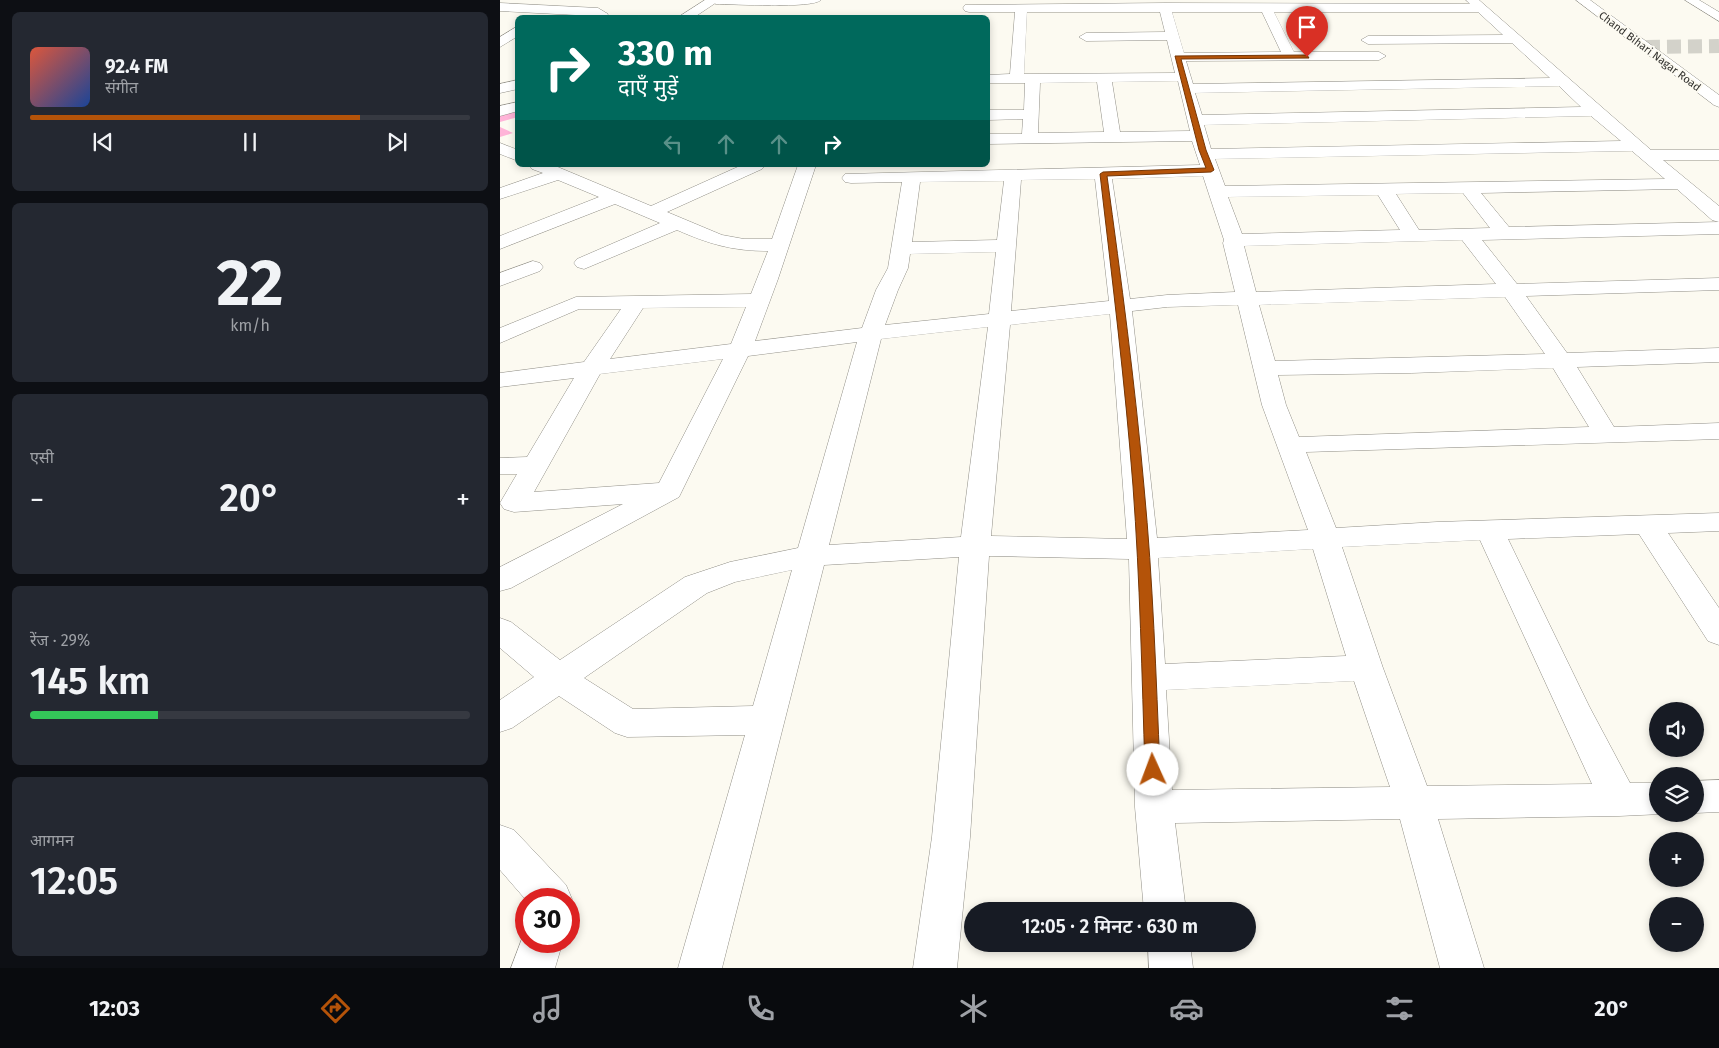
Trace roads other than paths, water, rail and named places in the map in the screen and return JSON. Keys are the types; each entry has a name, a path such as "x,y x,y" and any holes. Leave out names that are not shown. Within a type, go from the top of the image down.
{"street":[{"path":"688,15 715,0 777,2 815,0"},
{"name":"Chand Bihari Nagar Road","path":"1582,0 1715,92"},
{"name":"Chand Bihari Nagar Road","path":"1592,0 1715,92"},
{"path":"1691,0 1716,13"},
{"path":"1086,18 1174,5 1345,8 1477,4 1595,111 1719,216"},
{"path":"1174,5 1174,36 1177,57 1204,154 1234,240 1233,243 1246,298 1274,405 1325,538 1366,668 1414,803 1462,968"},
{"path":"500,7 598,12 602,15"},
{"path":"969,8 1021,8 1086,18 1174,36"},
{"path":"1018,78 1021,8"},
{"path":"1266,8 1290,57"},
{"path":"1177,57 1380,59 1345,8"},
{"path":"1086,18 1088,78"},
{"path":"500,43 515,24"},
{"path":"1368,40 1517,39"},
{"path":"500,48 515,47"},
{"path":"1030,139 1033,78"},
{"path":"990,79 1104,78 1185,83 1360,85 1564,82"},
{"path":"1104,78 1113,137"},
{"path":"500,90 515,85"},
{"path":"1360,85 1397,129 1442,189"},
{"path":"500,90 515,94"},
{"path":"500,111 515,107"},
{"path":"1204,154 1397,129 1595,111"},
{"path":"990,115 1032,114"},
{"path":"990,140 1113,137 1197,128 1397,129 1719,155"},
{"path":"652,212 751,167"},
{"path":"500,580 669,491 740,349 760,300 806,167"},
{"path":"500,194 549,168 677,223 730,243 780,245"},
{"path":"716,168 733,175"},
{"path":"851,178 1103,174 1211,170"},
{"path":"1103,174 1120,306 1143,549 1154,807 1164,902"},
{"path":"934,968 951,837 975,546 1013,175"},
{"path":"700,968 871,334 887,290 898,268 912,177"},
{"path":"1218,192 1682,184"},
{"path":"1468,188 1503,232"},
{"path":"1384,189 1413,235"},
{"path":"500,243 615,197"},
{"path":"584,263 677,223"},
{"path":"1234,240 1719,228"},
{"path":"1467,234 1511,290 1561,360 1606,434"},
{"path":"902,248 1006,246"},
{"path":"500,280 533,267"},
{"path":"500,380 740,349 1167,301 1719,284"},
{"path":"500,336 576,303 760,300"},
{"path":"636,302 592,368 514,503 669,491"},
{"path":"1265,368 1719,355"},
{"path":"1290,445 1719,430"},
{"path":"500,466 536,465"},
{"path":"500,718 696,585 730,573 811,556 975,546 1143,549 1325,538 1719,522"},
{"path":"1648,525 1719,633"},
{"path":"1490,531 1618,800"},
{"path":"500,630 558,678 628,723 767,720"},
{"path":"1149,678 1366,668"},
{"path":"1704,797 1719,796"},
{"path":"1154,807 1649,798"},
{"path":"500,842 542,888"},
{"path":"1170,952 1171,968"},
{"path":"533,968 538,953"}],"tunnel":[{"path":"1646,47 1719,46"}]}
